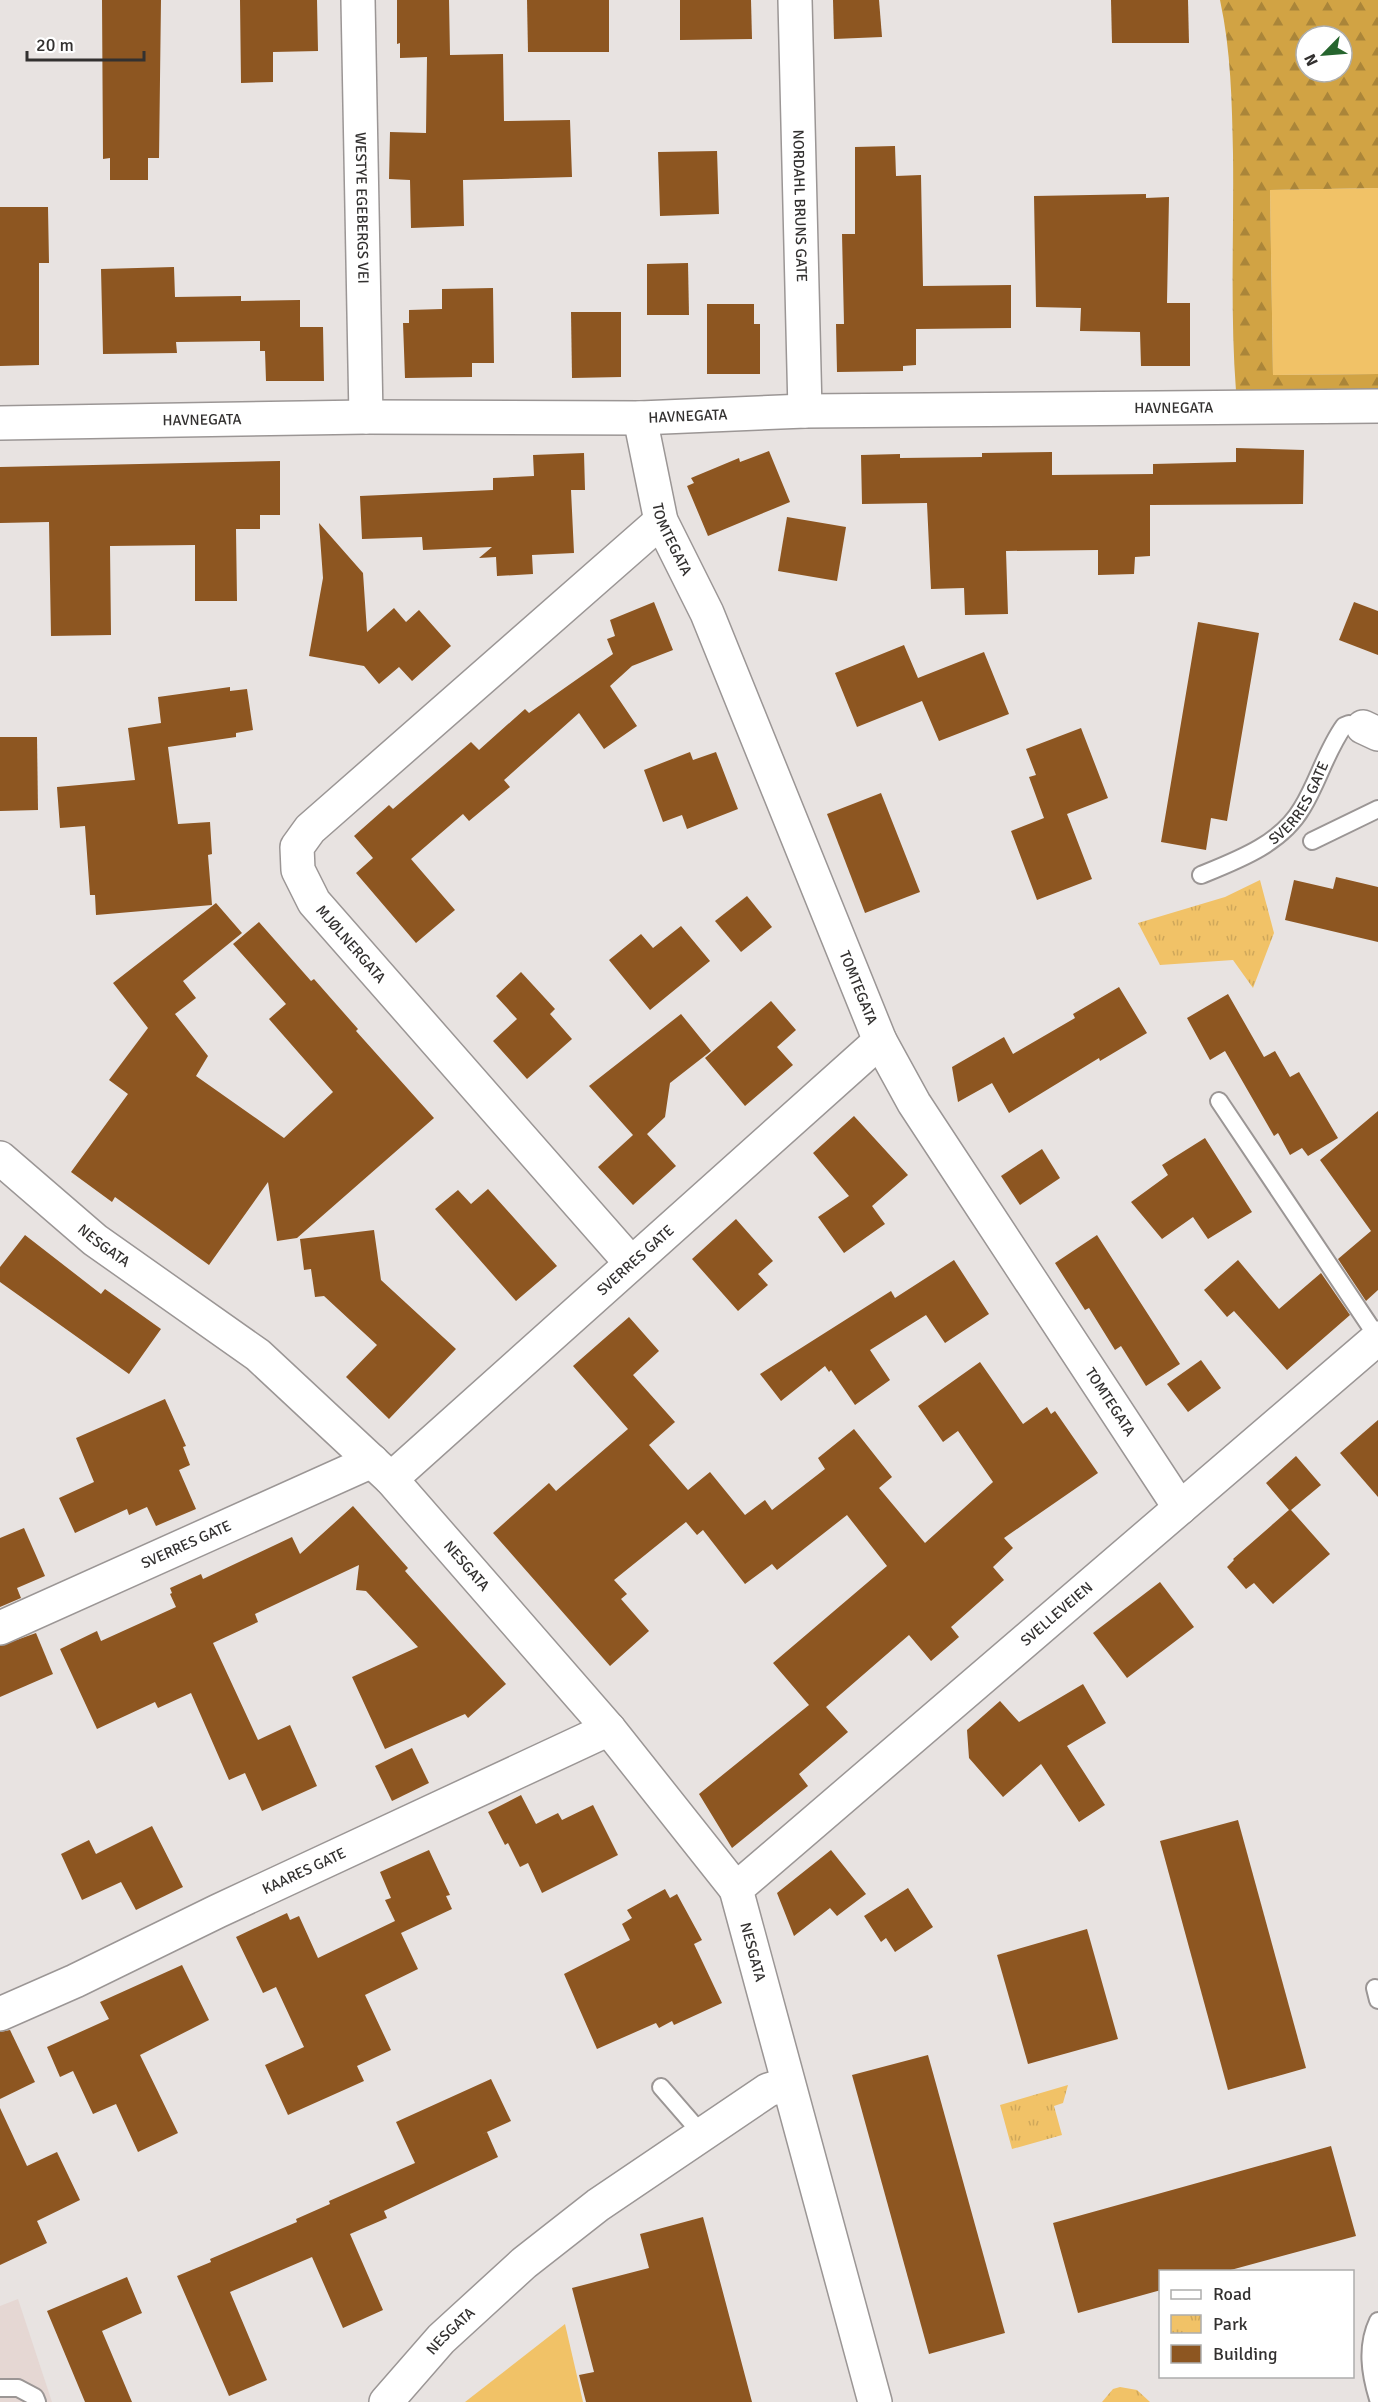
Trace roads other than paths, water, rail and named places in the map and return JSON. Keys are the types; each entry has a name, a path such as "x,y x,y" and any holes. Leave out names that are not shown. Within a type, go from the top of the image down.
{"street":[{"name":"WESTYE EGEBERGS VEI","path":"358,0 366,417"},
{"name":"NORDAHL BRUNS GATE","path":"795,0 806,411"},
{"name":"HAVNEGATA","path":"0,423 366,417 640,418 806,411 1378,406"},
{"name":"TOMTEGATA","path":"640,418 661,520 707,613 880,1041 914,1103 1179,1508"},
{"name":"MJØLNERGATA","path":"632,1263 314,902 298,870 297,847 310,829 661,520"},
{"name":"SVERRES GATE","path":"0,1628 381,1470 632,1263 880,1041"},
{"name":"NESGATA","path":"0,1158 95,1240 258,1355 381,1470 609,1729 736,1889 875,2402"},
{"name":"SVELLEVEIEN","path":"736,1889 1378,1338"},
{"name":"KAARES GATE","path":"0,2014 75,1981 218,1911 609,1729"},
{"name":"NESGATA","path":"386,2402 441,2339 524,2263 598,2205 701,2133 768,2090 788,2084"}],"lane":[{"name":"SVERRES GATE","path":"1200,875 1262,848 1290,824 1302,808 1344,726 1349,724 1370,730"},
{"path":"1312,841 1378,809"},
{"path":"1220,1101 1378,1338"},
{"path":"661,2087 701,2133"},
{"path":"1378,2321 1373,2331 1370,2352 1371,2376 1378,2399"},
{"path":"0,2388 18,2388 35,2397 37,2402"}]}
